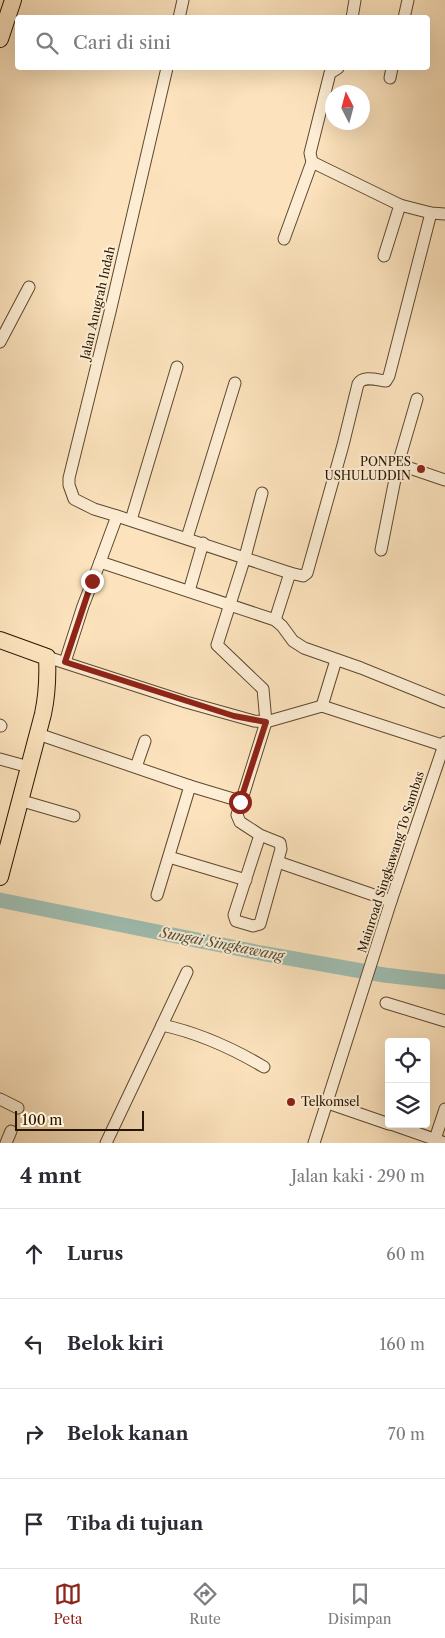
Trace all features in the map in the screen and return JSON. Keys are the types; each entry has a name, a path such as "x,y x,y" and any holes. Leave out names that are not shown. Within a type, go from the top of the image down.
{"highway":[{"path":"0,39 13,0"},
{"path":"0,640 46,657 47,696 0,877"}],"street":[{"path":"180,15 183,0"},
{"path":"352,15 355,0"},
{"path":"405,15 408,0"},
{"name":"Jalan Anugrah Indah","path":"167,70 68,485 74,499 94,509 203,543 290,573"},
{"path":"284,239 312,162 310,153 330,73 335,70"},
{"path":"312,162 400,205 431,213 445,214"},
{"path":"384,256 400,205"},
{"path":"275,620 290,573 304,576 309,570 360,380 364,378 386,381 388,379 431,213"},
{"path":"0,342 29,287"},
{"path":"131,520 178,368"},
{"path":"187,538 234,383"},
{"path":"381,550 398,464 417,399"},
{"path":"398,464 445,480"},
{"path":"260,835 234,915 234,919 245,924 257,926 260,924 278,862 281,849 280,843 246,827 238,820 237,815 266,722 263,690 218,645 262,493"},
{"path":"65,662 83,606 117,516"},
{"path":"188,591 203,543"},
{"path":"100,562 275,620 293,641 304,648 361,668 445,702"},
{"path":"46,657 254,721 266,722 322,706 445,745"},
{"path":"322,706 336,660"},
{"path":"38,734 240,802"},
{"path":"136,767 146,741"},
{"name":"Mainroad Singkawang To Sambas","path":"314,1143 391,902 445,745"},
{"path":"0,759 29,767"},
{"path":"157,895 190,786"},
{"path":"19,800 74,816"},
{"path":"169,857 246,880"},
{"path":"278,862 391,902"},
{"path":"106,1143 187,972"},
{"path":"386,1003 445,1021"},
{"path":"162,1025 196,1034 231,1049 264,1067"},
{"path":"0,1099 18,1108"},
{"path":"328,1103 385,1122"},
{"path":"402,1128 440,1141 445,1109"},
{"path":"6,1143 11,1131"}],"waterway":[{"name":"Sungai Singkawang","path":"0,900 261,953 384,975 445,982"}],"place":[{"name":"PONPES USHULUDDIN","path":"421,469"},
{"name":"Telkomsel","path":"291,1102"}],"route":[{"path":"92,581 65,662 186,702 254,721 266,722 240,802"}]}
